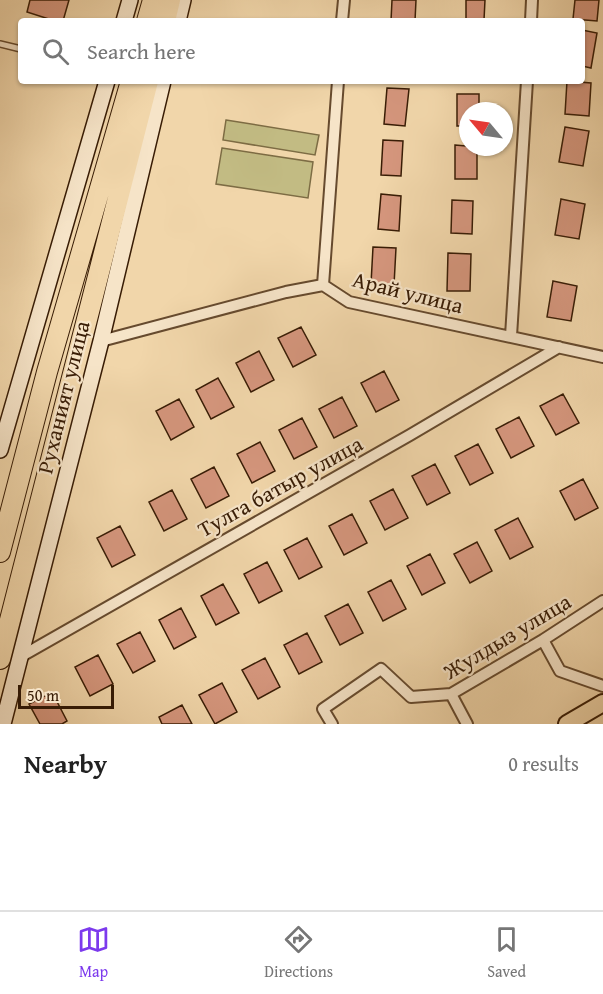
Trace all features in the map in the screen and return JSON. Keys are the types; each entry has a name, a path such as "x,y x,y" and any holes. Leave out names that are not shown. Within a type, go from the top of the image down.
{"highway":[{"path":"148,18 153,0"},
{"path":"166,18 170,0"},
{"path":"0,552 47,372 130,84"},
{"path":"0,658 147,84"}],"main road":[{"path":"125,18 130,0"},
{"path":"179,18 183,0"},
{"name":"Руханият улица","path":"0,450 106,84"},
{"name":"Руханият улица","path":"3,724 101,341 162,84"},
{"path":"567,724 603,703"}],"street":[{"path":"342,18 344,0"},
{"path":"531,18 532,0"},
{"path":"323,285 338,84"},
{"path":"511,336 527,84"},
{"name":"Арай улица","path":"101,341 286,292 323,285 350,302 603,357"},
{"name":"Тулга батыр улица","path":"20,657 410,435 558,347"},
{"name":"Жулдыз улица","path":"332,724 323,709 381,669 411,697 451,694 543,640 603,601"},
{"path":"543,640 560,671 603,686"},
{"path":"451,694 467,724"}],"lane":[{"path":"0,44 18,48"}],"shaded area":[{"path":"226,120 319,135 315,155 223,140"},
{"path":"222,148 313,162 308,198 216,184"}],"building":[{"path":"30,0 69,0 64,18 46,18 27,12"},
{"path":"392,0 416,0 415,18 391,18"},
{"path":"466,0 485,0 484,18 466,18"},
{"path":"575,0 599,0 597,21 573,18"},
{"path":"585,31 597,33 591,68 585,67"},
{"path":"591,83 589,116 565,114 567,84"},
{"path":"387,88 409,89 405,126 384,124"},
{"path":"457,94 479,94 479,102 459,102 459,126 457,126"},
{"path":"565,127 589,131 583,166 559,162"},
{"path":"383,140 403,141 401,176 381,175"},
{"path":"455,145 459,145 459,156 477,156 477,179 455,179"},
{"path":"381,194 401,196 399,231 378,229"},
{"path":"561,199 585,204 579,239 555,235"},
{"path":"452,200 473,201 472,234 451,233"},
{"path":"373,247 396,248 394,285 371,284"},
{"path":"448,253 471,254 470,291 447,291"},
{"path":"553,281 577,286 571,321 547,317"},
{"path":"301,327 316,355 293,367 278,338"},
{"path":"259,351 274,380 251,392 236,363"},
{"path":"384,371 399,400 376,412 361,383"},
{"path":"218,378 234,407 211,419 196,390"},
{"path":"563,394 579,423 556,435 540,406"},
{"path":"342,397 357,426 334,438 319,409"},
{"path":"179,399 194,427 171,440 156,411"},
{"path":"519,417 534,446 511,458 496,429"},
{"path":"302,418 317,447 294,459 279,430"},
{"path":"260,442 275,471 252,483 237,454"},
{"path":"478,444 493,473 470,485 455,456"},
{"path":"435,464 450,493 427,505 412,476"},
{"path":"214,467 229,496 206,508 191,479"},
{"path":"583,479 598,508 575,520 560,491"},
{"path":"393,489 408,518 385,530 370,501"},
{"path":"172,490 187,519 164,531 149,502"},
{"path":"352,514 367,543 344,555 329,526"},
{"path":"518,518 533,547 510,559 495,530"},
{"path":"120,526 135,555 112,567 97,538"},
{"path":"307,538 322,567 299,579 284,550"},
{"path":"477,542 492,571 470,583 454,554"},
{"path":"430,554 445,583 422,595 407,566"},
{"path":"267,562 282,591 259,603 244,574"},
{"path":"391,580 406,609 383,621 368,592"},
{"path":"223,584 239,613 216,625 201,596"},
{"path":"348,604 363,633 340,645 325,616"},
{"path":"181,608 196,637 174,649 159,620"},
{"path":"140,632 155,661 133,673 117,644"},
{"path":"307,633 322,662 299,674 284,645"},
{"path":"98,655 113,684 90,696 75,667"},
{"path":"265,658 280,687 258,699 242,670"},
{"path":"222,683 237,712 215,724 199,695"},
{"path":"52,692 67,721 62,724 40,724 29,704"},
{"path":"182,705 192,724 162,724 159,717"}]}
